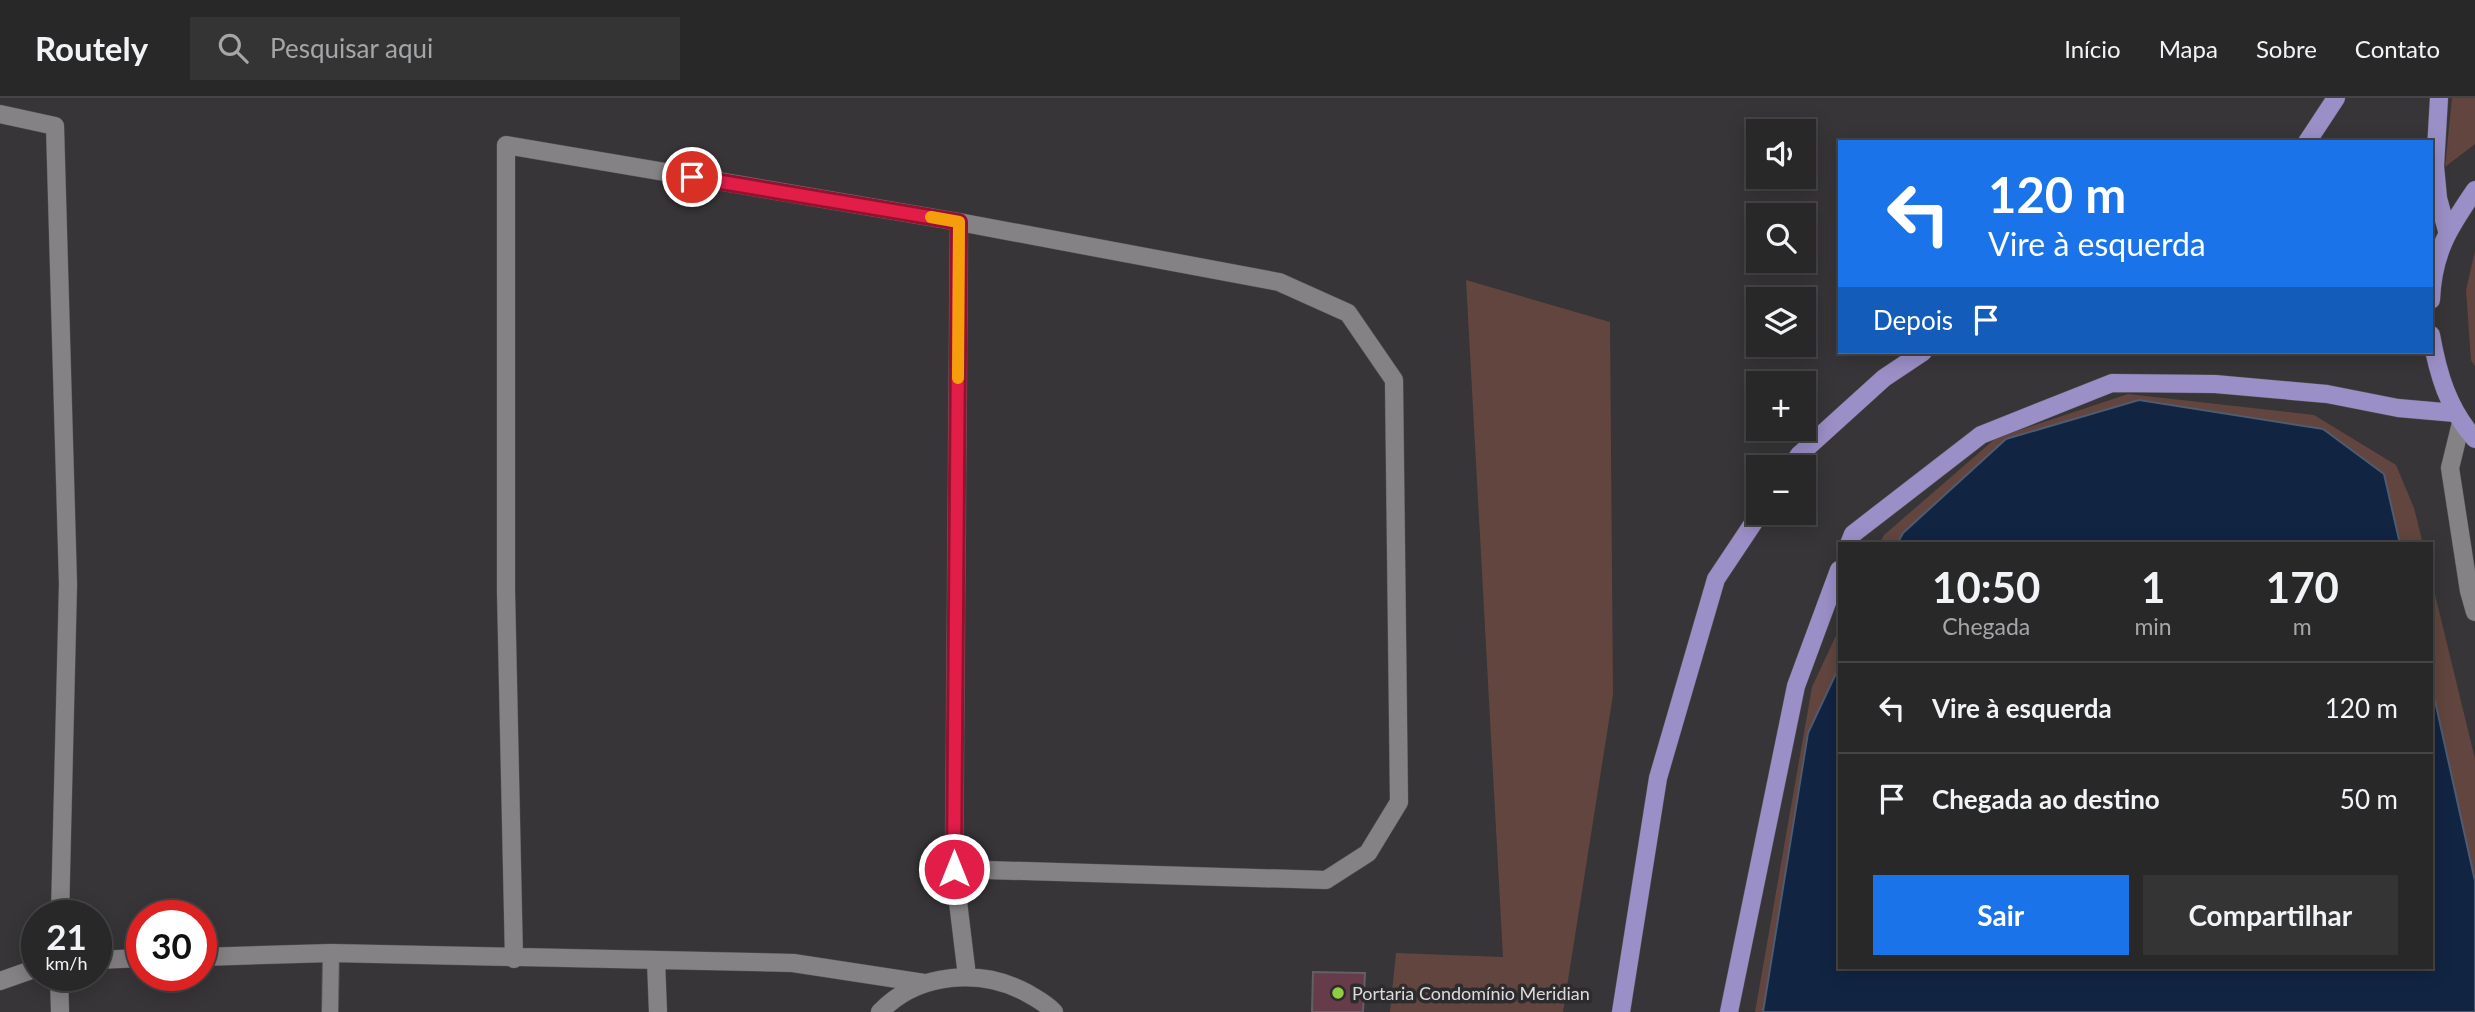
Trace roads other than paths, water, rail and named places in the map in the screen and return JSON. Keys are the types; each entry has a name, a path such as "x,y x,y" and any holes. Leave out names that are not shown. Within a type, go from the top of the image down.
{"main road":[{"path":"2308,140 2336,98"},
{"path":"2433,276 2440,237 2435,166 2439,98"},
{"path":"2440,237 2475,190"},
{"path":"2433,346 2438,372 2458,418 2475,439"},
{"path":"1799,455 1884,378 1920,354"},
{"path":"1850,542 1853,534 1981,435 2112,383 2216,384 2327,394 2458,418"},
{"path":"1620,1012 1658,778 1716,579 1752,525"},
{"path":"1729,1012 1796,686 1838,573"}],"street":[{"path":"0,114 55,126 68,584 60,900"},
{"path":"514,959 506,591 506,145 959,222 1279,282 1348,313 1394,380 1399,802 1368,853 1326,880 954,869"},
{"path":"959,222 954,869 967,976"},
{"path":"2458,418 2450,468 2469,591 2475,612"},
{"path":"217,957 331,953 793,963 924,983 967,976 1010,984 1048,1005 1054,1012"},
{"path":"656,961 657,1012"},
{"path":"0,981 21,974"},
{"path":"880,1012 889,1003 924,983"},
{"path":"59,991 60,1012"}],"lane":[{"path":"330,1012 331,953"}],"water":[{"path":"2139,400 2323,429 2384,474 2400,542 1898,542 1903,533 2006,439"},
{"path":"1838,669 1838,969 2433,969 2433,692 2475,881 2475,1012 1763,1012 1808,733"}],"place":[{"name":"Portaria Condomínio Meridian","path":"1338,993"}]}
